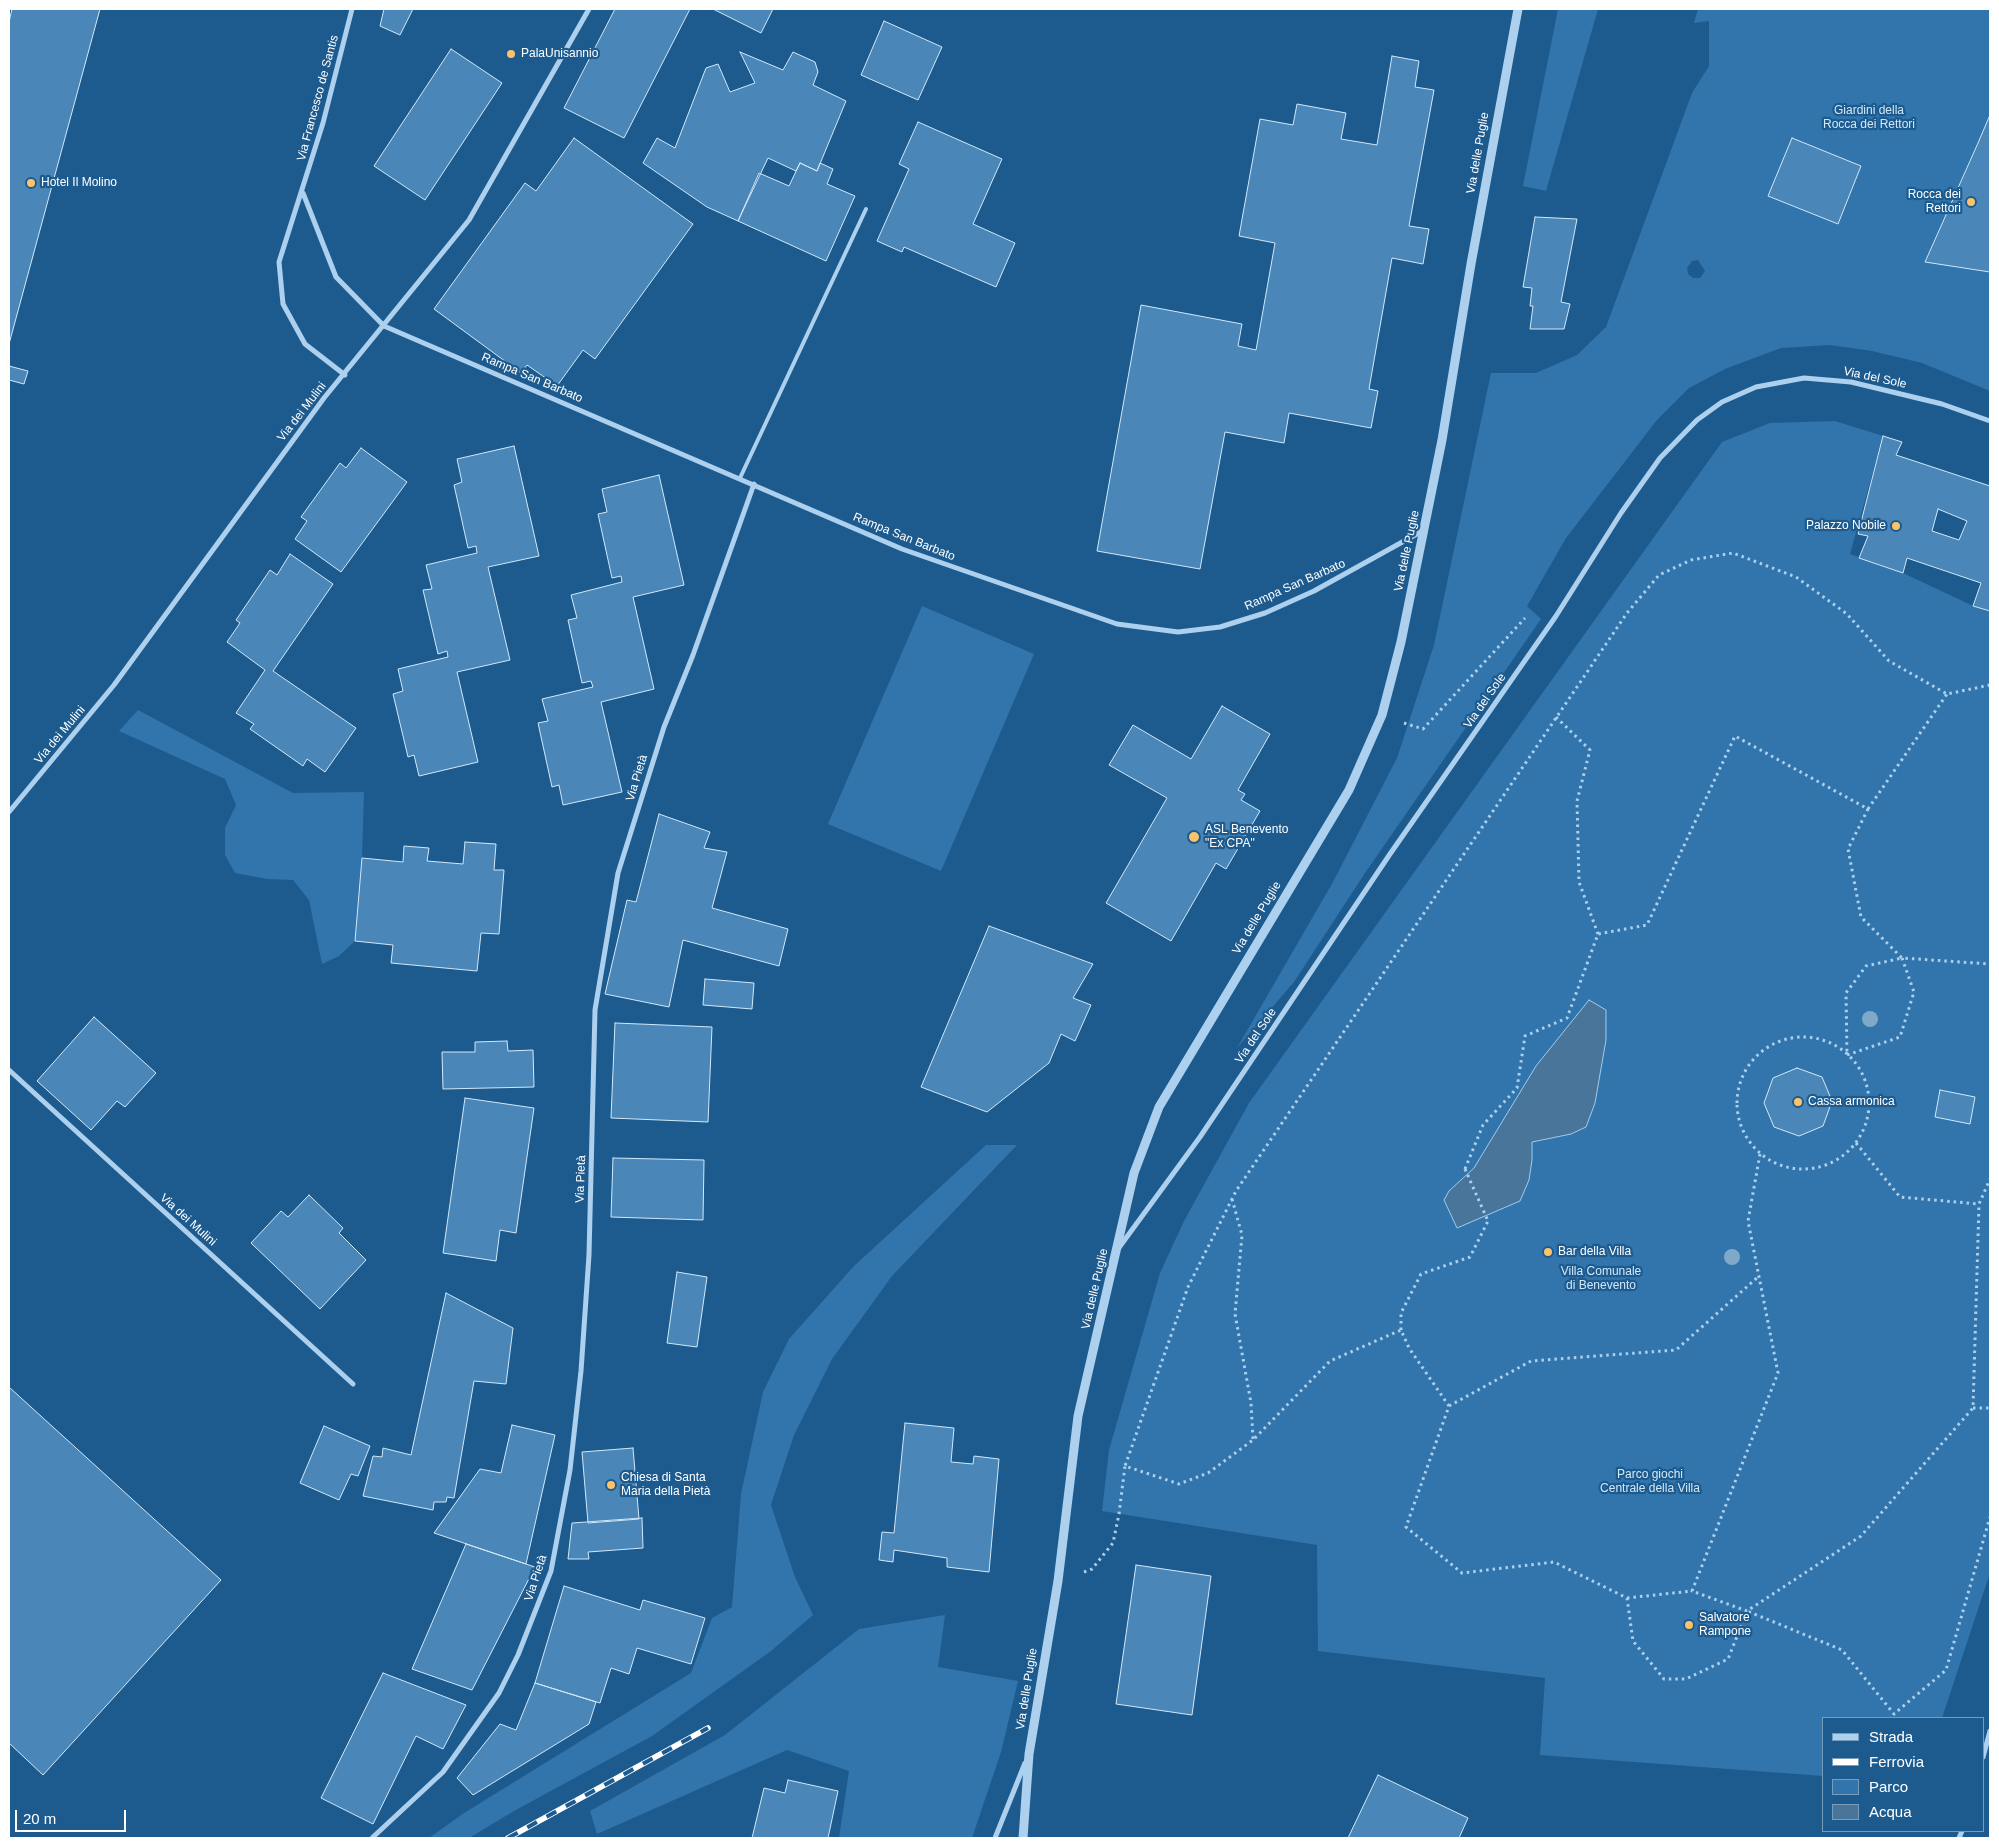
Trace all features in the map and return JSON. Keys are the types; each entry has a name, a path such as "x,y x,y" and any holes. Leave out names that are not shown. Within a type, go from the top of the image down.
{"street":[{"name":"Via Francesco de Santis","path":"344,375 305,344 283,304 279,262 323,123 352,9"},
{"name":"Via dei Mulini","path":"9,812 114,685 318,406 469,220 589,9"},
{"name":"Via delle Puglie","path":"1022,1838 1030,1754 1058,1581 1078,1416 1134,1172 1160,1107 1349,790 1382,715 1401,642 1442,440 1471,264 1518,9"},
{"path":"302,193 336,276 384,326"},
{"name":"Rampa San Barbato","path":"384,326 902,549 1117,624 1178,632 1220,626 1265,612 1359,568 1424,530"},
{"name":"Via del Sole","path":"1116,1251 1200,1137 1396,846 1556,616 1621,512 1660,458 1698,420 1722,402 1756,386 1804,378 1851,382 1942,404 1990,421"},
{"name":"Via Pietà","path":"372,1838 444,1772 494,1700 518,1655 551,1571 570,1470 581,1371 589,1255 595,1010 618,873 664,727 693,655 754,484"},
{"name":"Via dei Mulini","path":"9,1070 353,1384"},
{"path":"1984,1753 1990,1731"},
{"path":"995,1838 1030,1754"}],"lane":[{"path":"740,478 866,209"}],"path":[{"path":"1058,1581 1092,1568 1113,1543 1125,1466 1188,1287 1232,1199 1627,613 1659,575 1691,560 1733,553 1796,577 1848,614 1889,661 1947,694 1990,685"},
{"path":"1382,715 1423,729 1530,613"},
{"path":"1847,1055 1900,1036 1914,992 1902,958 1861,917 1848,849 1868,809 1947,694"},
{"path":"1450,1406 1409,1348 1401,1330 1401,1312 1421,1274 1470,1257 1488,1221 1465,1169 1483,1125 1517,1088 1525,1036 1567,1018 1598,934 1579,882 1577,801 1590,750 1556,717"},
{"path":"1598,934 1647,925 1735,736 1868,809"},
{"path":"1847,1055 1846,993 1866,966 1902,958 1990,964"},
{"path":"1788,1038 1809,1038 1830,1043 1847,1055 1859,1070 1866,1088 1868,1107 1865,1126 1856,1143 1840,1158 1821,1167 1800,1169 1779,1165 1760,1154 1747,1139 1738,1119 1737,1098 1742,1078 1753,1060 1769,1046 1788,1038"},
{"path":"1856,1143 1900,1197 1979,1204"},
{"path":"1692,1591 1778,1373 1748,1221 1760,1154"},
{"path":"1626,1598 1633,1641 1664,1679 1686,1679 1728,1659 1747,1611 1861,1536 1973,1408 1979,1204 1990,1179"},
{"path":"1232,1199 1242,1236 1234,1314 1252,1403 1253,1440"},
{"path":"1758,1276 1676,1350 1531,1362 1450,1406 1406,1527 1462,1573 1554,1562 1626,1598 1692,1591 1747,1611 1842,1650 1894,1714 1946,1670 1990,1517"},
{"path":"1125,1466 1179,1484 1208,1474 1253,1440 1330,1361 1401,1330"},
{"path":"1973,1408 1990,1408"}],"green space":[{"path":"1558,9 1598,9 1546,191 1523,186"},
{"name":"Giardini della Rocca dei Rettori","path":"1698,9 1988,9 1990,13 1990,115 1925,261 1990,272 1990,391 1922,363 1872,351 1830,345 1781,348 1725,369 1689,388 1657,420 1566,538 1527,606 1541,619 1365,873 1294,982 1237,1048 1333,882 1397,758 1434,645 1491,373 1536,373 1577,355 1606,327 1692,93 1709,66 1709,21 1694,23","holes":["1698,260 1705,271 1700,278 1693,278 1688,274 1687,268 1692,261"]},
{"name":"Villa Comunale di Benevento","path":"1835,421 1883,436 1850,554 1903,573 1973,606 1990,611 1990,1573 1942,1717 1822,1717 1822,1776 1540,1755 1545,1678 1318,1651 1317,1545 1102,1511 1109,1450 1160,1273 1184,1221 1249,1103 1722,442 1770,423"},
{"path":"922,606 1034,654 941,871 828,824"},
{"path":"138,710 293,793 364,792 362,858 355,941 339,956 322,964 309,900 293,880 267,879 235,873 225,855 225,828 236,805 225,779 119,731"},
{"path":"986,1145 1017,1145 892,1276 832,1359 794,1435 771,1505 795,1577 813,1615 771,1651 652,1736 514,1811 469,1838 429,1838 464,1813 691,1673 712,1618 732,1607 741,1494 763,1392 789,1339 854,1266"},
{"path":"945,1615 938,1667 1018,1681 1001,1752 972,1838 839,1838 849,1771 787,1750 597,1834 590,1811 725,1735 859,1629"}],"water":[{"path":"1589,1000 1606,1010 1606,1040 1595,1103 1586,1127 1571,1134 1532,1142 1529,1180 1520,1201 1457,1228 1444,1200 1449,1191 1474,1168 1536,1066"}],"building":[{"name":"Hotel Il Molino","path":"12,9 100,9 9,344 9,22"},
{"path":"384,9 413,9 400,35 380,26"},
{"path":"615,9 690,9 624,138 564,108"},
{"path":"713,9 773,9 761,33"},
{"path":"884,21 942,47 918,100 861,75"},
{"path":"451,49 502,83 425,200 374,166"},
{"path":"740,52 783,70 793,52 815,62 818,72 813,85 846,101 817,171 800,163 796,171 768,158 738,221 707,207 643,163 657,138 675,148 706,68 718,64 730,92 755,83"},
{"path":"1392,56 1419,61 1415,87 1434,90 1409,226 1429,229 1423,264 1392,258 1369,389 1378,391 1371,428 1289,413 1284,443 1225,432 1200,569 1097,551 1141,305 1242,324 1238,346 1256,350 1275,243 1239,236 1260,119 1293,125 1297,104 1346,113 1341,139 1377,145"},
{"name":"Rocca dei Rettori","path":"1990,115 1990,272 1925,262 1978,143"},
{"path":"918,122 1002,159 973,224 1015,243 996,287 904,247 902,252 877,241 909,169 899,164"},
{"path":"574,138 693,224 595,359 583,350 557,386 527,365 521,373 434,309 525,183 536,191"},
{"path":"1792,138 1861,166 1838,224 1768,196"},
{"path":"800,163 817,171 820,163 833,169 827,184 855,196 826,261 738,221 759,173 789,186"},
{"path":"1535,217 1577,219 1561,302 1570,304 1564,329 1530,329 1533,306 1530,306 1532,288 1523,287"},
{"path":"9,366 28,371 24,384 9,380"},
{"name":"Palazzo Nobile","path":"1883,436 1902,442 1896,455 1990,486 1990,611 1973,606 1981,583 1907,558 1903,573 1859,558 1868,536 1858,534","holes":["1938,509 1967,521 1959,540 1932,531"]},
{"path":"514,446 539,556 488,567 510,660 457,672 478,762 419,776 414,755 408,757 393,694 403,691 398,669 448,657 447,651 438,654 423,590 432,589 426,565 477,553 476,546 468,548 454,485 462,482 457,459"},
{"path":"361,448 407,482 341,572 295,539 307,521 301,517 340,463 346,468"},
{"path":"659,475 684,585 633,597 654,689 601,702 622,792 563,805 559,785 552,787 538,723 548,721 542,699 593,687 591,681 582,683 568,620 577,618 571,595 622,582 621,576 612,578 598,514 607,512 602,489"},
{"path":"290,554 333,584 273,671 356,728 325,772 307,759 303,766 250,729 254,724 236,713 265,670 227,642 240,623 236,620 270,570 277,575"},
{"name":"ASL Benevento \"Ex CPA\"","path":"1222,706 1270,734 1238,790 1245,794 1241,800 1260,811 1226,869 1216,863 1171,941 1106,903 1167,798 1109,765 1133,725 1191,759"},
{"path":"659,814 710,832 704,848 727,852 712,908 788,929 779,966 683,940 669,1007 605,994 627,900 636,902"},
{"path":"465,842 496,844 494,870 504,870 499,934 481,933 477,971 391,963 393,945 355,941 362,858 403,862 404,846 429,848 427,861 463,864"},
{"path":"989,926 1093,964 1073,998 1091,1005 1075,1041 1061,1034 1049,1063 987,1112 921,1087"},
{"path":"705,979 754,983 752,1009 703,1005"},
{"path":"94,1017 156,1073 125,1107 117,1101 91,1130 37,1081"},
{"path":"615,1023 712,1027 708,1122 611,1118"},
{"path":"507,1041 508,1051 533,1050 534,1087 443,1089 442,1052 475,1052 475,1042"},
{"name":"Cassa armonica","path":"1797,1068 1822,1077 1832,1101 1823,1126 1799,1136 1774,1127 1764,1103 1773,1078"},
{"path":"1940,1090 1975,1097 1970,1124 1935,1117"},
{"path":"465,1098 534,1108 516,1233 500,1230 496,1261 443,1253"},
{"path":"613,1158 704,1160 703,1220 611,1217"},
{"path":"309,1195 343,1228 339,1233 366,1260 320,1309 251,1243 281,1211 288,1217"},
{"path":"677,1272 707,1277 697,1347 667,1343"},
{"path":"446,1293 513,1328 506,1384 474,1381 454,1498 447,1497 446,1502 434,1502 433,1510 363,1496 373,1456 382,1457 383,1448 411,1455"},
{"path":"9,1387 221,1580 43,1775 9,1743"},
{"path":"905,1423 954,1428 951,1462 973,1464 974,1456 999,1459 989,1572 947,1567 947,1558 894,1550 893,1562 879,1560 882,1532 894,1533"},
{"path":"512,1425 555,1435 526,1564 434,1533 480,1469 501,1473"},
{"path":"324,1426 370,1446 358,1476 351,1474 339,1500 300,1483"},
{"name":"Chiesa di Santa Maria della Pietà","path":"633,1448 639,1519 588,1523 582,1452"},
{"path":"642,1518 643,1548 588,1552 589,1559 568,1559 572,1523"},
{"path":"466,1544 535,1567 472,1690 412,1669"},
{"path":"1136,1565 1211,1576 1192,1715 1116,1704"},
{"path":"564,1586 640,1610 643,1600 705,1618 691,1664 637,1648 629,1674 611,1668 600,1703 535,1683"},
{"path":"383,1673 466,1705 443,1749 416,1736 373,1824 321,1798"},
{"path":"535,1683 596,1702 589,1724 473,1795 457,1778 500,1724 516,1730"},
{"path":"1378,1775 1468,1818 1459,1838 1348,1838"},
{"path":"788,1780 838,1791 828,1838 752,1838 764,1788 785,1793"}],"railway":[{"path":"508,1838 708,1728"}],"place":[{"name":"PalaUnisannio","path":"511,54"},
{"name":"Hotel Il Molino","path":"31,183"},
{"name":"Rocca dei Rettori","path":"1971,202"},
{"name":"Palazzo Nobile","path":"1896,526"},
{"name":"ASL Benevento \"Ex CPA\"","path":"1194,837"},
{"name":"Cassa armonica","path":"1798,1102"},
{"name":"Bar della Villa","path":"1548,1252"},
{"name":"Chiesa di Santa Maria della Pietà","path":"611,1485"},
{"name":"Salvatore Rampone","path":"1689,1625"}],"park label":[{"name":"Parco giochi Centrale della Villa","path":"1650,1482"}]}
